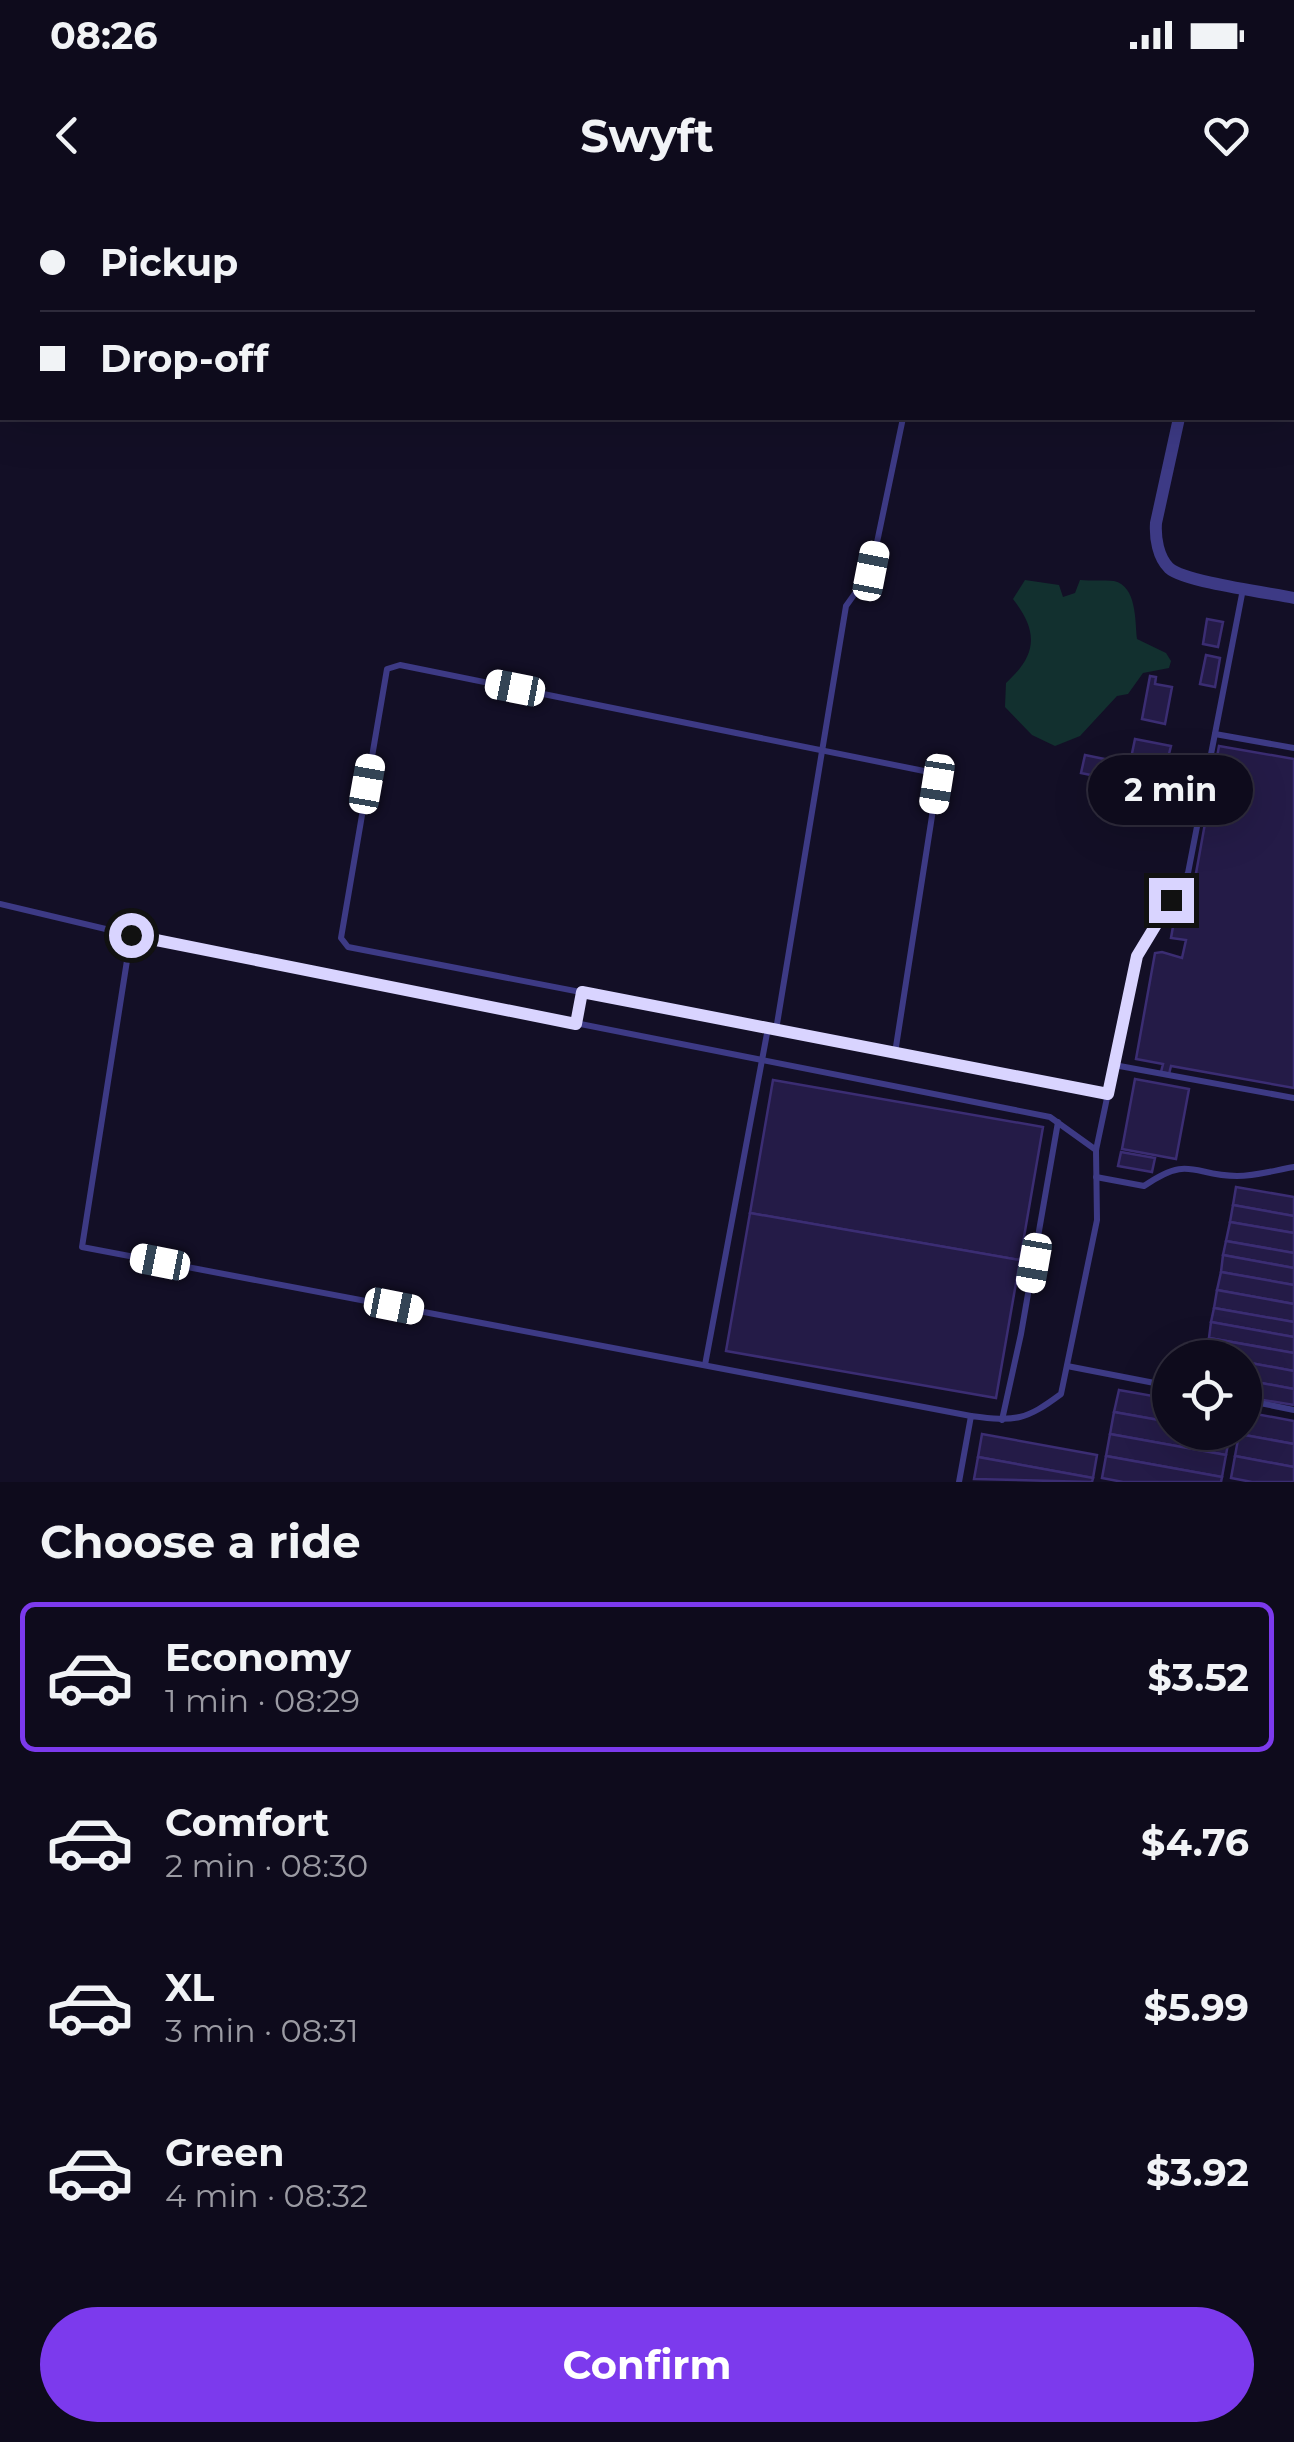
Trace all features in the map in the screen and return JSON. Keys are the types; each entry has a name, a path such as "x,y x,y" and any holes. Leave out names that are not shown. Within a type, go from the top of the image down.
{"street":[{"path":"1179,420 1156,523 1158,548 1169,568 1178,574 1294,598"}],"lane":[{"path":"705,1365 772,1029 846,606 871,571 903,420"},
{"path":"131,935 82,1247 972,1416 1002,1420 1032,1416 1061,1394 1097,1220 1096,1150 1137,956 1188,873 1244,588"},
{"path":"896,1053 937,776 400,666 387,669 341,938 348,947 582,992 772,1029 896,1053 1108,1094"},
{"path":"1215,734 1294,748"},
{"path":"0,904 131,935 1050,1117 1096,1150"},
{"path":"576,1024 582,992"},
{"path":"1114,1065 1294,1098"},
{"path":"1002,1420 1058,1122"},
{"path":"1096,1177 1144,1186 1186,1166 1236,1176 1294,1167"},
{"path":"1067,1366 1152,1383"},
{"path":"1262,1403 1294,1410"},
{"path":"958,1482 972,1416"}],"green space":[{"path":"1025,580 1059,585 1063,597 1075,593 1080,580 1122,584 1131,597 1137,639 1166,653 1171,661 1169,668 1143,673 1128,694 1117,696 1080,736 1055,746 1032,735 1005,707 1006,683 1024,662 1031,642 1027,622 1013,599"}],"building":[{"path":"1207,619 1223,622 1218,647 1203,644"},
{"path":"1206,655 1220,658 1215,687 1200,684"},
{"path":"1150,676 1156,677 1155,684 1172,687 1165,724 1142,719"},
{"path":"1135,739 1171,746 1168,758 1180,760 1177,772 1130,763"},
{"path":"1219,746 1294,759 1294,1088 1171,1066 1169,1074 1161,1072 1163,1064 1136,1059 1155,953 1182,958 1186,940 1171,938 1174,921 1187,923"},
{"path":"1085,755 1119,762 1115,780 1081,773"},
{"path":"1135,1079 1189,1089 1176,1159 1122,1149"},
{"path":"773,1080 1043,1127 1020,1260 750,1213"},
{"path":"1121,1152 1155,1158 1152,1172 1118,1166"},
{"path":"1236,1187 1294,1197 1294,1216 1233,1205"},
{"path":"1233,1205 1294,1216 1294,1233 1230,1222"},
{"path":"750,1213 1020,1260 996,1398 726,1351"},
{"path":"1230,1222 1294,1233 1294,1253 1226,1241"},
{"path":"1226,1241 1294,1253 1294,1268 1223,1255"},
{"path":"1223,1255 1294,1268 1294,1285 1221,1272"},
{"path":"1221,1272 1294,1285 1294,1304 1217,1290"},
{"path":"1217,1290 1294,1304 1294,1322 1214,1308"},
{"path":"1214,1308 1294,1322 1294,1337 1211,1322"},
{"path":"1211,1322 1294,1337 1294,1353 1262,1347 1262,1340 1209,1338"},
{"path":"1262,1347 1294,1353 1294,1371 1262,1365"},
{"path":"1262,1365 1294,1371 1294,1389 1262,1383"},
{"path":"1262,1383 1294,1389 1294,1405 1262,1400"},
{"path":"1119,1390 1152,1396 1152,1419 1114,1412"},
{"path":"1114,1412 1152,1419 1152,1442 1110,1434"},
{"path":"1262,1415 1294,1421 1294,1444 1262,1438"},
{"path":"982,1434 1097,1455 1093,1478 978,1457"},
{"path":"1110,1434 1152,1442 1152,1450 1198,1450 1226,1455 1222,1477 1106,1456"},
{"path":"1262,1438 1294,1444 1294,1467 1235,1456 1236,1450 1262,1450"},
{"path":"1198,1450 1227,1450 1226,1455"},
{"path":"1106,1456 1222,1477 1221,1482 1123,1482 1102,1478"},
{"path":"1235,1456 1294,1467 1294,1482 1231,1478"},
{"path":"978,1457 1093,1478 1092,1482 974,1479"}],"route":[{"path":"131,935 576,1024 582,992 1108,1094 1137,956 1171,900"}]}
